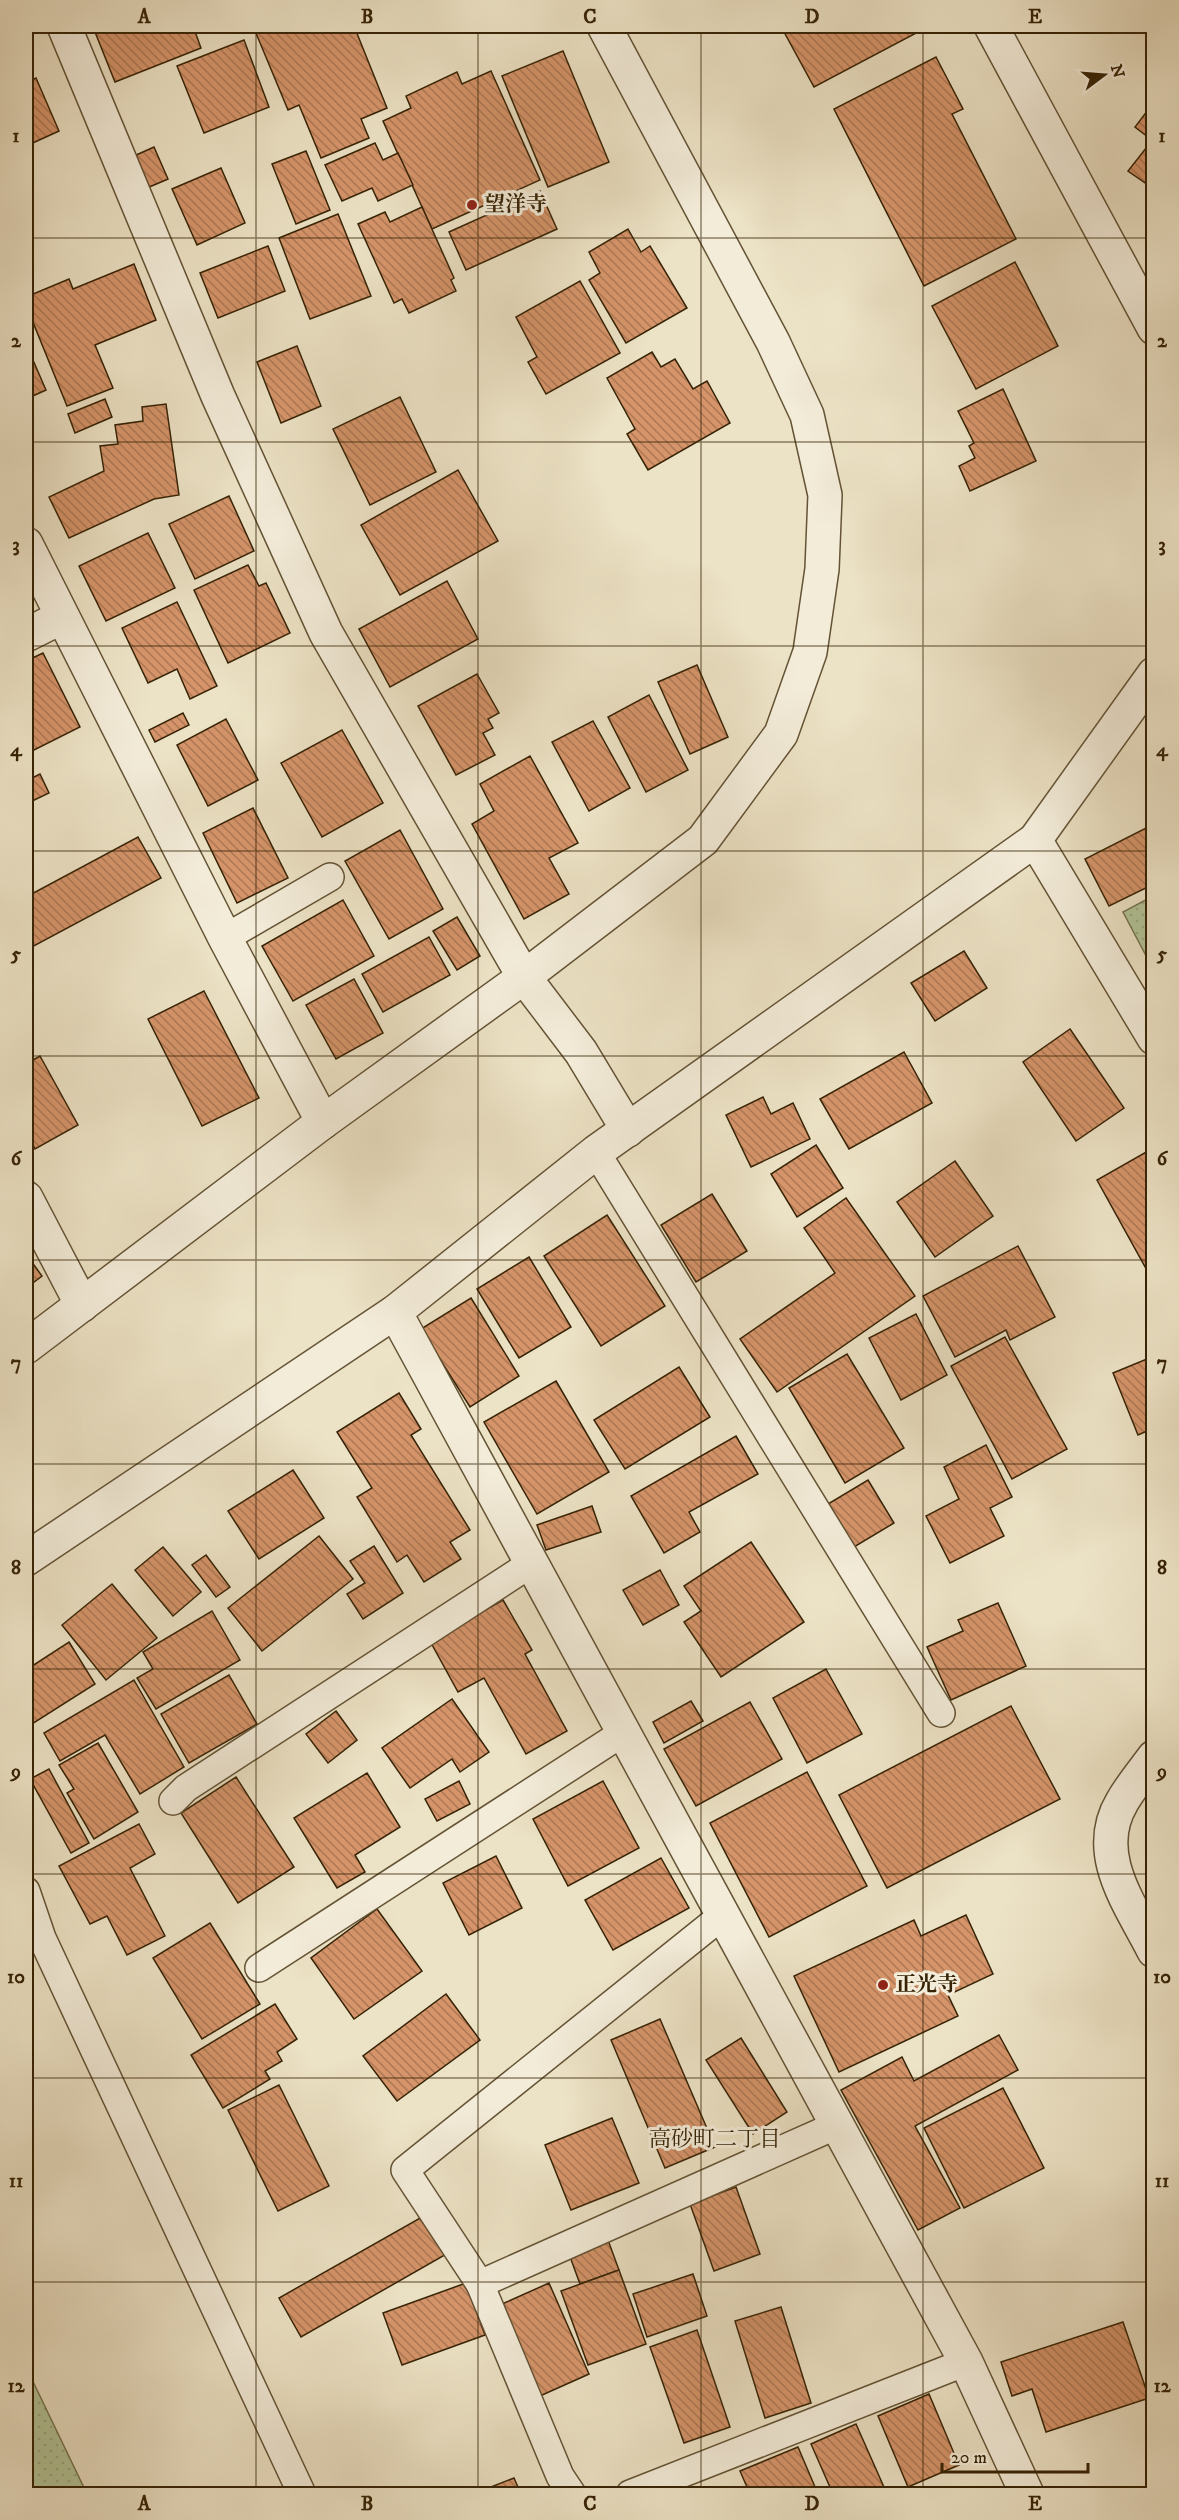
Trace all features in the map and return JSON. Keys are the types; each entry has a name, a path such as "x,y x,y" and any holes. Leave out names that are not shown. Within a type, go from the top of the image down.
{"street":[{"path":"64,26 218,396 326,633 524,977 581,1052 628,1130"},
{"path":"26,1347 323,1122 524,977 703,840 781,734 810,652 822,568 825,495 807,415 773,342 604,26"},
{"path":"991,26 1154,328"},
{"path":"26,544 225,938 323,1122"},
{"path":"26,635 62,617"},
{"path":"26,1559 395,1312 596,1152 1035,840 1154,674"},
{"path":"1035,840 1154,1038"},
{"path":"26,1198 82,1305"},
{"path":"395,1312 966,2362 1021,2493"},
{"path":"1154,1756 1120,1803 1109,1836 1112,1867 1154,1952"}],"lane":[{"path":"225,938 330,877"},
{"path":"596,1152 941,1713"},
{"path":"173,1801 186,1788 532,1563"},
{"path":"259,1968 624,1732"},
{"path":"26,1892 42,1938 302,2494"},
{"path":"572,2494 560,2476 480,2284 405,2170 723,1915"},
{"path":"480,2284 837,2125"},
{"path":"630,2494 966,2362"}],"green space":[{"path":"1153,896 1153,969 1123,912"},
{"path":"26,2367 87,2494 26,2494"}],"building":[{"path":"26,26 28,26 33,41 26,43"},
{"path":"193,26 201,48 115,82 93,27"},
{"path":"253,26 354,26 387,108 361,119 369,138 321,158 299,105 288,110"},
{"path":"791,26 917,26 920,31 814,87 783,30"},
{"path":"244,40 269,107 204,133 177,66"},
{"path":"563,51 609,162 548,187 502,76"},
{"path":"936,57 963,109 952,114 1016,239 924,286 834,109"},
{"path":"491,71 540,180 432,229 383,121 411,108 406,96 457,72 462,84"},
{"path":"36,78 59,131 26,146 26,83"},
{"path":"1154,102 1154,138 1152,140 1135,127"},
{"path":"1154,138 1154,189 1128,171"},
{"path":"375,143 383,160 398,153 413,185 378,201 372,188 342,201 325,165"},
{"path":"154,147 168,179 147,188 134,156"},
{"path":"306,151 330,210 296,224 272,164"},
{"path":"221,168 245,223 197,245 172,189"},
{"path":"540,191 557,229 466,270 449,232"},
{"path":"422,207 454,278 451,280 456,291 409,313 402,299 394,303 358,224 385,212 390,222"},
{"path":"338,214 371,296 310,319 279,238"},
{"path":"628,229 641,252 650,246 687,308 626,343 589,280 600,273 589,252"},
{"path":"268,246 285,291 218,318 200,273"},
{"path":"1015,262 1058,346 976,389 932,306"},
{"path":"134,264 156,320 95,345 113,388 67,406 26,305 26,297 69,279 73,289"},
{"path":"580,281 620,353 546,394 528,362 537,357 516,317"},
{"path":"26,344 46,390 26,399"},
{"path":"297,346 321,406 281,423 257,362"},
{"path":"652,352 661,367 675,359 693,389 707,381 730,423 648,470 627,434 635,429 607,378"},
{"path":"1003,389 1036,461 970,491 959,466 975,458 969,446 974,443 958,411"},
{"path":"400,397 436,472 370,505 333,429"},
{"path":"105,399 112,417 75,433 68,414"},
{"path":"166,404 179,495 154,499 69,538 49,497 104,471 100,446 118,444 115,425 143,421 142,407"},
{"path":"458,470 498,541 400,595 361,525"},
{"path":"229,496 254,551 195,579 169,524"},
{"path":"148,533 175,588 106,621 79,566"},
{"path":"248,565 259,586 266,583 290,633 228,663 194,590"},
{"path":"447,581 478,639 390,687 359,629"},
{"path":"177,602 217,686 190,699 177,669 148,683 122,628"},
{"path":"43,653 80,727 26,754 26,661"},
{"path":"697,665 728,737 690,754 658,682"},
{"path":"477,674 499,713 488,719 493,728 483,733 495,755 456,775 418,706"},
{"path":"649,695 688,770 646,792 608,717"},
{"path":"183,713 189,725 155,742 149,730"},
{"path":"226,719 258,780 208,806 177,745"},
{"path":"593,721 630,788 589,811 552,742"},
{"path":"342,730 383,803 322,837 281,763"},
{"path":"530,756 578,843 549,858 569,894 524,919 472,824 494,811 480,784"},
{"path":"40,774 49,793 26,804 26,781"},
{"path":"253,808 288,878 237,903 203,833"},
{"path":"1154,824 1154,884 1109,906 1085,859"},
{"path":"400,830 443,909 389,939 345,861"},
{"path":"138,837 161,878 30,948 26,938 26,897"},
{"path":"343,900 374,956 293,1001 262,946"},
{"path":"457,917 480,956 457,970 433,931"},
{"path":"429,937 450,975 383,1012 362,974"},
{"path":"964,951 987,988 935,1021 911,983"},
{"path":"354,979 383,1033 336,1059 306,1005"},
{"path":"26,991 33,1006 26,1009"},
{"path":"204,991 259,1098 202,1126 148,1019"},
{"path":"1070,1029 1124,1108 1076,1141 1023,1062"},
{"path":"904,1052 932,1103 849,1149 820,1099"},
{"path":"40,1056 78,1125 35,1149 26,1131 26,1064"},
{"path":"763,1097 771,1114 793,1103 810,1139 751,1167 726,1115"},
{"path":"816,1145 843,1188 797,1217 771,1174"},
{"path":"1148,1151 1154,1161 1154,1272 1149,1274 1097,1180"},
{"path":"955,1161 993,1216 935,1257 897,1202"},
{"path":"712,1194 747,1251 696,1282 661,1225"},
{"path":"846,1198 915,1296 777,1392 740,1339 835,1273 804,1228"},
{"path":"607,1215 665,1306 601,1346 544,1256"},
{"path":"1018,1246 1055,1317 1010,1340 1006,1330 955,1357 923,1296"},
{"path":"26,1254 42,1276 26,1288"},
{"path":"529,1257 571,1327 519,1358 477,1289"},
{"path":"471,1298 519,1376 470,1407 421,1329"},
{"path":"916,1314 947,1375 901,1400 869,1338"},
{"path":"1005,1337 1067,1449 1012,1479 951,1366"},
{"path":"847,1354 904,1448 845,1483 789,1388"},
{"path":"1154,1356 1154,1428 1138,1435 1113,1373"},
{"path":"679,1367 710,1417 625,1469 594,1420"},
{"path":"556,1381 609,1472 537,1514 484,1422"},
{"path":"399,1393 421,1429 411,1435 470,1530 450,1542 461,1559 424,1582 407,1555 397,1562 357,1497 372,1488 337,1432"},
{"path":"736,1436 758,1474 689,1512 700,1532 664,1553 631,1496"},
{"path":"986,1445 1012,1497 990,1508 1004,1536 950,1563 926,1516 959,1499 944,1467"},
{"path":"293,1470 324,1518 259,1559 228,1511"},
{"path":"868,1480 894,1523 854,1547 828,1504"},
{"path":"592,1506 601,1532 546,1550 537,1525"},
{"path":"319,1536 353,1579 262,1651 228,1608"},
{"path":"751,1542 804,1622 721,1677 684,1622 701,1611 684,1586"},
{"path":"374,1546 403,1593 363,1619 347,1594 365,1583 350,1561"},
{"path":"163,1547 201,1592 173,1616 135,1570"},
{"path":"206,1555 230,1587 216,1597 192,1565"},
{"path":"660,1570 679,1605 643,1625 623,1590"},
{"path":"112,1584 157,1638 106,1680 62,1625"},
{"path":"503,1600 532,1650 525,1654 567,1731 526,1754 484,1678 458,1692 430,1641"},
{"path":"998,1603 1026,1666 951,1700 927,1647 963,1631 958,1620"},
{"path":"212,1611 240,1660 156,1709 137,1678 153,1669 143,1652"},
{"path":"69,1642 95,1684 32,1724 26,1714 26,1670"},
{"path":"826,1669 862,1734 807,1763 773,1698"},
{"path":"229,1675 257,1724 189,1763 161,1714"},
{"path":"134,1680 184,1767 140,1794 105,1735 60,1761 44,1733"},
{"path":"452,1699 489,1752 460,1772 452,1759 410,1788 382,1748"},
{"path":"691,1701 703,1721 664,1743 653,1722"},
{"path":"750,1702 782,1759 696,1806 664,1749"},
{"path":"1011,1706 1060,1799 887,1888 839,1795"},
{"path":"336,1711 357,1740 328,1763 306,1734"},
{"path":"98,1743 138,1812 94,1839 67,1793 74,1789 59,1765"},
{"path":"49,1769 89,1843 71,1853 30,1779"},
{"path":"807,1772 867,1886 769,1937 710,1823"},
{"path":"367,1773 400,1827 355,1855 365,1872 337,1888 294,1818"},
{"path":"236,1777 294,1867 238,1903 181,1813"},
{"path":"459,1781 470,1804 437,1821 425,1799"},
{"path":"603,1781 639,1848 568,1886 533,1819"},
{"path":"139,1824 155,1854 130,1868 165,1936 127,1955 107,1916 90,1924 59,1866"},
{"path":"496,1856 522,1908 469,1935 443,1883"},
{"path":"661,1858 689,1908 613,1950 585,1900"},
{"path":"377,1909 422,1971 354,2019 311,1958"},
{"name":"正光寺","path":"966,1915 993,1974 948,1995 958,2016 839,2072 794,1976 914,1920 921,1936"},
{"path":"210,1923 260,2004 202,2039 153,1958"},
{"path":"446,1994 480,2040 397,2101 363,2056"},
{"path":"275,2004 297,2039 277,2052 282,2061 265,2071 270,2079 223,2108 191,2055"},
{"path":"660,2019 715,2147 665,2168 611,2040"},
{"path":"999,2035 1018,2070 915,2126 960,2208 918,2230 841,2090 902,2057 914,2081"},
{"path":"741,2038 787,2112 753,2134 706,2060"},
{"path":"279,2085 329,2186 278,2211 228,2110"},
{"path":"1003,2088 1044,2168 964,2208 924,2128"},
{"path":"612,2118 639,2183 571,2210 545,2145"},
{"path":"736,2187 760,2254 714,2271 690,2204"},
{"path":"429,2213 450,2252 301,2337 279,2298"},
{"path":"608,2240 619,2270 580,2284 569,2254"},
{"path":"619,2270 646,2344 588,2365 561,2291"},
{"path":"693,2274 707,2316 647,2337 633,2294"},
{"path":"466,2283 485,2335 402,2365 383,2313"},
{"path":"549,2283 589,2374 540,2396 500,2305"},
{"path":"781,2307 811,2403 765,2418 735,2321"},
{"path":"1123,2322 1149,2398 1046,2432 1032,2389 1012,2396 1001,2362"},
{"path":"697,2330 730,2427 684,2443 650,2347"},
{"path":"929,2394 959,2465 908,2487 878,2416"},
{"path":"856,2424 887,2494 833,2494 811,2444"},
{"path":"798,2447 818,2494 750,2494 740,2471"},
{"path":"514,2478 521,2494 473,2494"}],"place":[{"name":"望洋寺","path":"472,205"},
{"name":"正光寺","path":"883,1985"}],"district":[{"name":"高砂町二丁目","path":"715,2139"}]}
